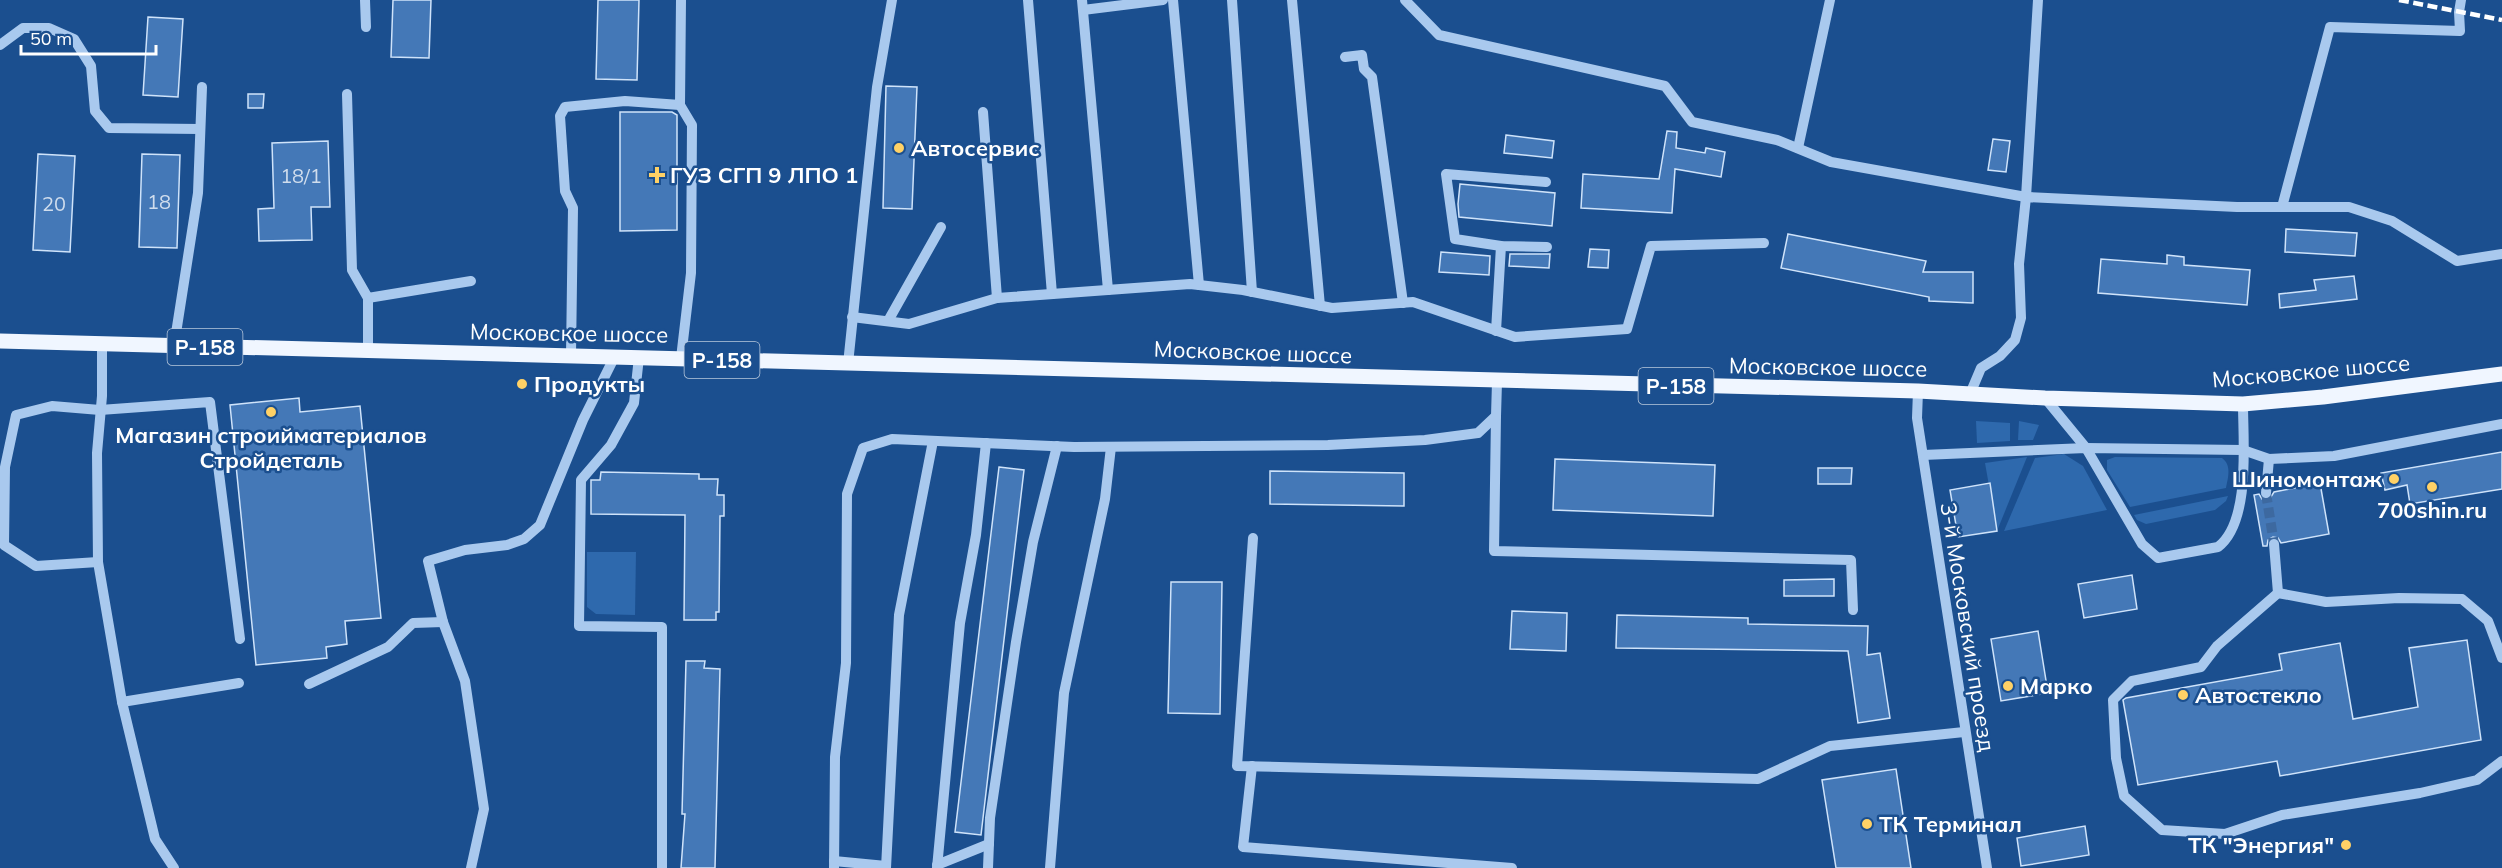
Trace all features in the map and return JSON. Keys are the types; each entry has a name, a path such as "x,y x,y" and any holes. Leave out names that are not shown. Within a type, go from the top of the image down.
{"main road":[{"name":"Московское шоссе","path":"0,341 615,356 1497,382 1918,391 2044,398 2243,404 2323,397 2502,374"}],"street":[{"path":"365,0 366,27"},
{"path":"681,0 680,105 692,125 691,273 681,358"},
{"path":"848,364 877,87 892,0"},
{"path":"1028,0 1052,294"},
{"path":"1108,290 1083,5 1163,0"},
{"path":"1173,0 1199,285"},
{"path":"1232,0 1252,292"},
{"path":"1292,0 1320,306"},
{"path":"1405,0 1439,35 1665,86 1692,122 1777,140 1831,162 2026,197 2237,207 2349,207 2392,221 2457,261 2502,254"},
{"path":"1798,148 1830,0"},
{"path":"1970,394 1981,368 2000,356 2015,340 2021,318 2019,264 2026,197 2038,0"},
{"path":"2282,207 2330,27 2460,31 2461,0"},
{"path":"0,45 23,28 49,28 74,39 91,66 95,111 109,128 200,129"},
{"path":"1345,57 1362,56 1364,69 1372,77 1403,303"},
{"path":"174,346 198,193 202,87"},
{"path":"347,94 352,270 368,298 368,351"},
{"path":"572,355 573,208 565,191 560,116 565,108 626,101 680,105"},
{"path":"983,112 997,298"},
{"path":"1546,182 1446,174 1455,239 1501,246 1547,247"},
{"path":"888,321 942,226"},
{"path":"852,317 909,324 997,298 1199,285 1252,292 1332,308 1413,302 1515,337 1627,329 1651,246 1764,243"},
{"path":"1496,331 1501,246"},
{"path":"368,298 471,281"},
{"path":"102,344 96,453 98,562 122,702 155,839 174,868"},
{"path":"471,868 484,809 465,681 443,622 428,561 465,550 507,545 524,539 540,525 583,420 615,356"},
{"path":"639,357 634,403 611,445 581,480 579,626 662,627 662,868"},
{"path":"1497,382 1494,551 1851,560 1853,610"},
{"name":"3-й Московский проезд","path":"1918,391 1917,418 1964,732 1987,868"},
{"path":"2044,398 2086,448 2142,544 2158,558 2218,547 2226,541 2233,528 2242,493 2243,404"},
{"path":"98,562 36,566 4,545 5,467 16,415 52,406 100,410 210,402 240,639"},
{"path":"933,441 899,615 886,867 834,865 835,757 846,663 847,494 863,448 892,439 1111,447 1316,445 1425,440 1478,433 1496,416"},
{"path":"1923,455 2086,448 2243,450 2269,459 2334,456 2502,423"},
{"path":"986,443 976,535 960,623 937,866 989,844"},
{"path":"988,868 990,818 1016,642 1034,542 1057,446"},
{"path":"1050,868 1064,693 1105,499 1111,447"},
{"path":"2266,493 2269,459"},
{"path":"1253,538 1237,766 1758,778 1830,746 1964,732"},
{"path":"2274,544 2278,593"},
{"path":"2278,593 2326,602 2399,598 2462,599 2488,621 2502,658"},
{"path":"2278,593 2217,646 2201,667 2132,681 2113,700 2116,758 2124,796 2162,830 2225,834 2282,815 2420,793 2477,780 2502,761"},
{"path":"309,684 388,647 413,623 443,622"},
{"path":"122,702 239,683"},
{"path":"1252,766 1243,847 1512,868"}],"shaded area":[{"path":"1976,421 2010,423 2010,441 1977,443"},
{"path":"2019,421 2039,425 2033,440 2018,440"},
{"path":"2064,454 2083,466 2107,510 2004,531 2035,458"},
{"path":"2027,457 1997,531 1985,463"},
{"path":"2115,457 2222,458 2228,468 2226,488 2130,507 2107,470 2107,460"},
{"path":"2228,496 2226,501 2215,510 2146,524 2137,520 2134,515"},
{"path":"587,552 636,552 635,615 596,614 587,607"}],"building":[{"path":"393,0 431,0 429,58 391,57"},
{"path":"598,0 639,0 637,80 596,79"},
{"path":"148,17 183,19 178,97 143,95"},
{"name":"Автосервис","path":"886,86 917,87 912,209 883,208"},
{"path":"248,94 264,94 263,108 248,108"},
{"path":"620,112 672,112 677,115 677,230 620,231"},
{"path":"1667,131 1677,132 1676,148 1705,153 1706,148 1725,152 1721,177 1675,169 1672,213 1581,208 1583,174 1659,179"},
{"path":"1506,135 1554,141 1552,158 1504,153"},
{"path":"1993,139 2010,141 2006,172 1988,170"},
{"path":"328,141 330,207 311,207 312,240 259,241 258,209 274,208 272,143"},
{"path":"38,154 75,156 70,252 33,250"},
{"path":"142,154 180,155 177,248 139,247"},
{"path":"1460,184 1555,193 1552,226 1459,217"},
{"path":"2286,229 2357,233 2355,256 2285,252"},
{"path":"1788,234 1926,261 1923,272 1973,272 1973,303 1929,301 1929,297 1781,268"},
{"path":"1590,249 1609,250 1608,268 1588,267"},
{"path":"1441,252 1490,256 1489,275 1439,272"},
{"path":"1510,254 1550,254 1549,268 1509,266"},
{"path":"2167,255 2184,257 2184,265 2250,270 2247,305 2098,293 2101,259 2167,264"},
{"path":"2354,276 2357,299 2280,308 2279,294 2316,290 2314,280"},
{"path":"299,398 300,412 360,406 381,618 345,621 347,644 326,647 327,658 256,665 230,405"},
{"path":"2502,452 2502,489 2410,504 2407,485 2385,490 2381,473"},
{"path":"1555,459 1715,465 1713,516 1553,510"},
{"path":"999,467 1024,470 981,835 955,832"},
{"path":"1818,468 1852,468 1851,484 1818,484"},
{"path":"1270,471 1404,473 1404,506 1270,504"},
{"path":"601,472 699,474 699,479 718,479 717,495 724,495 724,516 720,516 719,612 716,612 716,620 684,620 685,515 591,514 591,480 600,480"},
{"path":"1990,483 1997,531 1958,537 1950,490"},
{"path":"2320,483 2329,534 2281,543 2278,538 2273,537 2268,540 2267,546 2263,546 2254,495 2259,494 2262,499 2269,500 2274,492"},
{"path":"2132,575 2137,609 2084,618 2078,584"},
{"path":"1834,579 1834,596 1784,596 1784,580"},
{"path":"1171,582 1222,582 1220,714 1168,713"},
{"path":"1512,611 1567,613 1566,651 1510,649"},
{"path":"1617,615 1748,618 1748,624 1868,626 1867,655 1880,653 1890,718 1858,723 1848,651 1616,648"},
{"path":"2038,631 2048,693 2001,701 1991,639"},
{"path":"2467,640 2481,740 2280,776 2277,761 2138,785 2123,700 2126,698 2282,670 2279,654 2340,643 2353,719 2418,707 2409,648"},
{"path":"686,661 705,661 704,668 720,669 715,868 681,868 685,814 682,814"},
{"name":"ТК Терминал","path":"1896,769 1911,868 1836,868 1822,780"},
{"path":"2085,826 2089,855 2021,866 2017,838"}],"tunnel":[{"path":"2266,493 2274,544"}],"railway":[{"path":"2399,0 2502,20"}],"place":[{"name":"Автосервис","path":"899,148"},
{"name":"ГУЗ СГП 9 ЛПО 1","path":"657,175"},
{"name":"Продукты","path":"522,384"},
{"name":"Магазин строийматериалов Стройдеталь","path":"271,412"},
{"name":"Шиномонтаж","path":"2394,479"},
{"name":"700shin.ru","path":"2432,487"},
{"name":"Марко","path":"2008,686"},
{"name":"Автостекло","path":"2183,695"},
{"name":"ТК Терминал","path":"1867,824"},
{"name":"ТК \"Энергия\"","path":"2346,845"}]}
